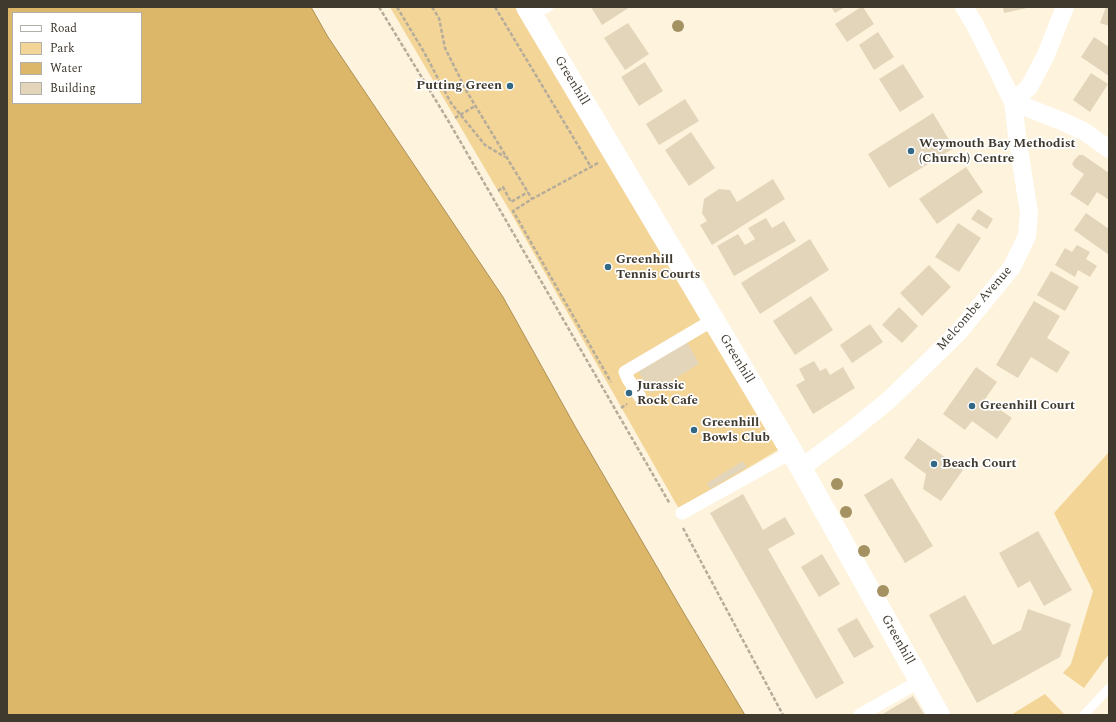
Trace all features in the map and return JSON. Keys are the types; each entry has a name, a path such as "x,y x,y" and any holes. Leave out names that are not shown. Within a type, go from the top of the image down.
{"main road":[{"name":"Greenhill","path":"536,10 713,320 796,460 938,715"}],"street":[{"name":"Melcombe Avenue","path":"796,460 847,434 889,400 919,371 958,333 1012,267 1026,236 1029,214 1013,102 975,25 964,7"},
{"path":"1065,7 1045,57 1029,87 1013,102 1085,132 1109,149"},
{"path":"640,397 625,372 713,320"},
{"path":"682,520 796,460"},
{"path":"860,715 920,681"}],"lane":[{"path":"1084,715 1109,688"}],"path":[{"path":"380,7 449,122 670,505"},
{"path":"397,7 424,52 450,103 485,145 507,158"},
{"path":"432,7 438,18 446,48 467,92 532,199"},
{"path":"495,7 591,167 513,211 614,388"},
{"path":"455,118 475,106"},
{"path":"498,191 503,187 511,202 528,192"},
{"path":"682,520 783,715"}],"green space":[{"path":"390,7 518,7 778,450 679,509 511,213"},
{"path":"1109,452 1109,654 1084,688 1063,673 1071,664 1093,591 1054,513"},
{"path":"1045,694 1065,715 1012,715 1014,713"}],"water":[{"path":"7,7 311,7 328,37 503,297 576,428 745,715 7,715"}],"building":[{"path":"591,7 630,7 602,25"},
{"path":"831,7 845,7 835,13"},
{"path":"863,7 874,24 847,42 835,24"},
{"path":"1003,7 1027,7 1027,8 1004,13"},
{"path":"1106,7 1109,7 1109,26 1100,23"},
{"path":"628,23 649,54 625,70 604,38"},
{"path":"878,32 894,57 874,70 859,45"},
{"path":"1094,37 1109,47 1109,76 1081,57"},
{"path":"645,62 663,91 639,106 621,77"},
{"path":"903,64 924,97 900,112 879,79"},
{"path":"1091,73 1108,84 1090,112 1073,100"},
{"path":"685,99 699,121 659,145 646,124"},
{"name":"Weymouth Bay Methodist (Church) Centre","path":"933,113 954,148 889,188 868,154"},
{"path":"691,132 715,168 689,186 665,150"},
{"path":"1079,155 1083,155 1109,173 1109,200 1097,192 1088,206 1070,194 1084,174 1072,164"},
{"path":"966,167 983,192 937,224 919,199"},
{"path":"773,179 785,199 712,245 700,225 707,221 702,213 704,199 719,189 730,190 737,202"},
{"path":"978,209 993,219 987,229 971,219"},
{"path":"1086,213 1109,229 1109,255 1074,230"},
{"path":"766,218 772,228 784,221 796,241 734,276 717,246 738,234 745,245 755,239 748,228"},
{"path":"958,223 981,238 959,272 935,257"},
{"path":"810,239 829,270 760,314 741,283"},
{"path":"1077,245 1090,252 1086,259 1097,266 1090,277 1078,270 1075,277 1055,265 1065,248 1072,252"},
{"path":"929,265 951,287 922,316 900,293"},
{"path":"1051,271 1079,287 1065,311 1037,295"},
{"path":"811,296 833,330 795,355 773,321"},
{"path":"1034,301 1060,316 1047,338 1070,352 1057,373 1031,357 1018,378 996,365"},
{"path":"899,307 918,326 902,343 882,325"},
{"path":"870,324 883,342 852,363 840,345"},
{"path":"686,340 699,364 651,393 637,369"},
{"path":"814,361 820,371 826,368 830,375 843,367 855,388 813,414 796,385 805,380 799,369"},
{"name":"Greenhill Court","path":"976,367 997,382 985,399 1012,418 997,439 972,421 965,430 943,414"},
{"name":"Beach Court","path":"918,438 963,470 941,501 923,489 926,474 904,458"},
{"path":"743,461 747,467 710,489 707,483"},
{"path":"892,478 933,546 905,563 864,495"},
{"path":"743,494 763,530 785,517 795,534 768,549 844,683 816,699 710,513"},
{"path":"1038,531 1072,590 1044,606 1030,581 1018,588 999,553"},
{"path":"822,554 840,584 819,597 801,567"},
{"path":"965,595 993,645 1021,630 1028,609 1071,624 1060,657 977,703 929,615"},
{"path":"857,618 874,647 854,658 837,629"},
{"path":"913,696 924,714 881,715"}],"place":[{"name":"Putting Green","path":"510,86"},
{"name":"Weymouth Bay Methodist (Church) Centre","path":"911,151"},
{"name":"Greenhill Tennis Courts","path":"608,267"},
{"name":"Jurassic Rock Cafe","path":"629,393"},
{"name":"Greenhill Court","path":"972,406"},
{"name":"Greenhill Bowls Club","path":"694,430"},
{"name":"Beach Court","path":"934,464"}]}
